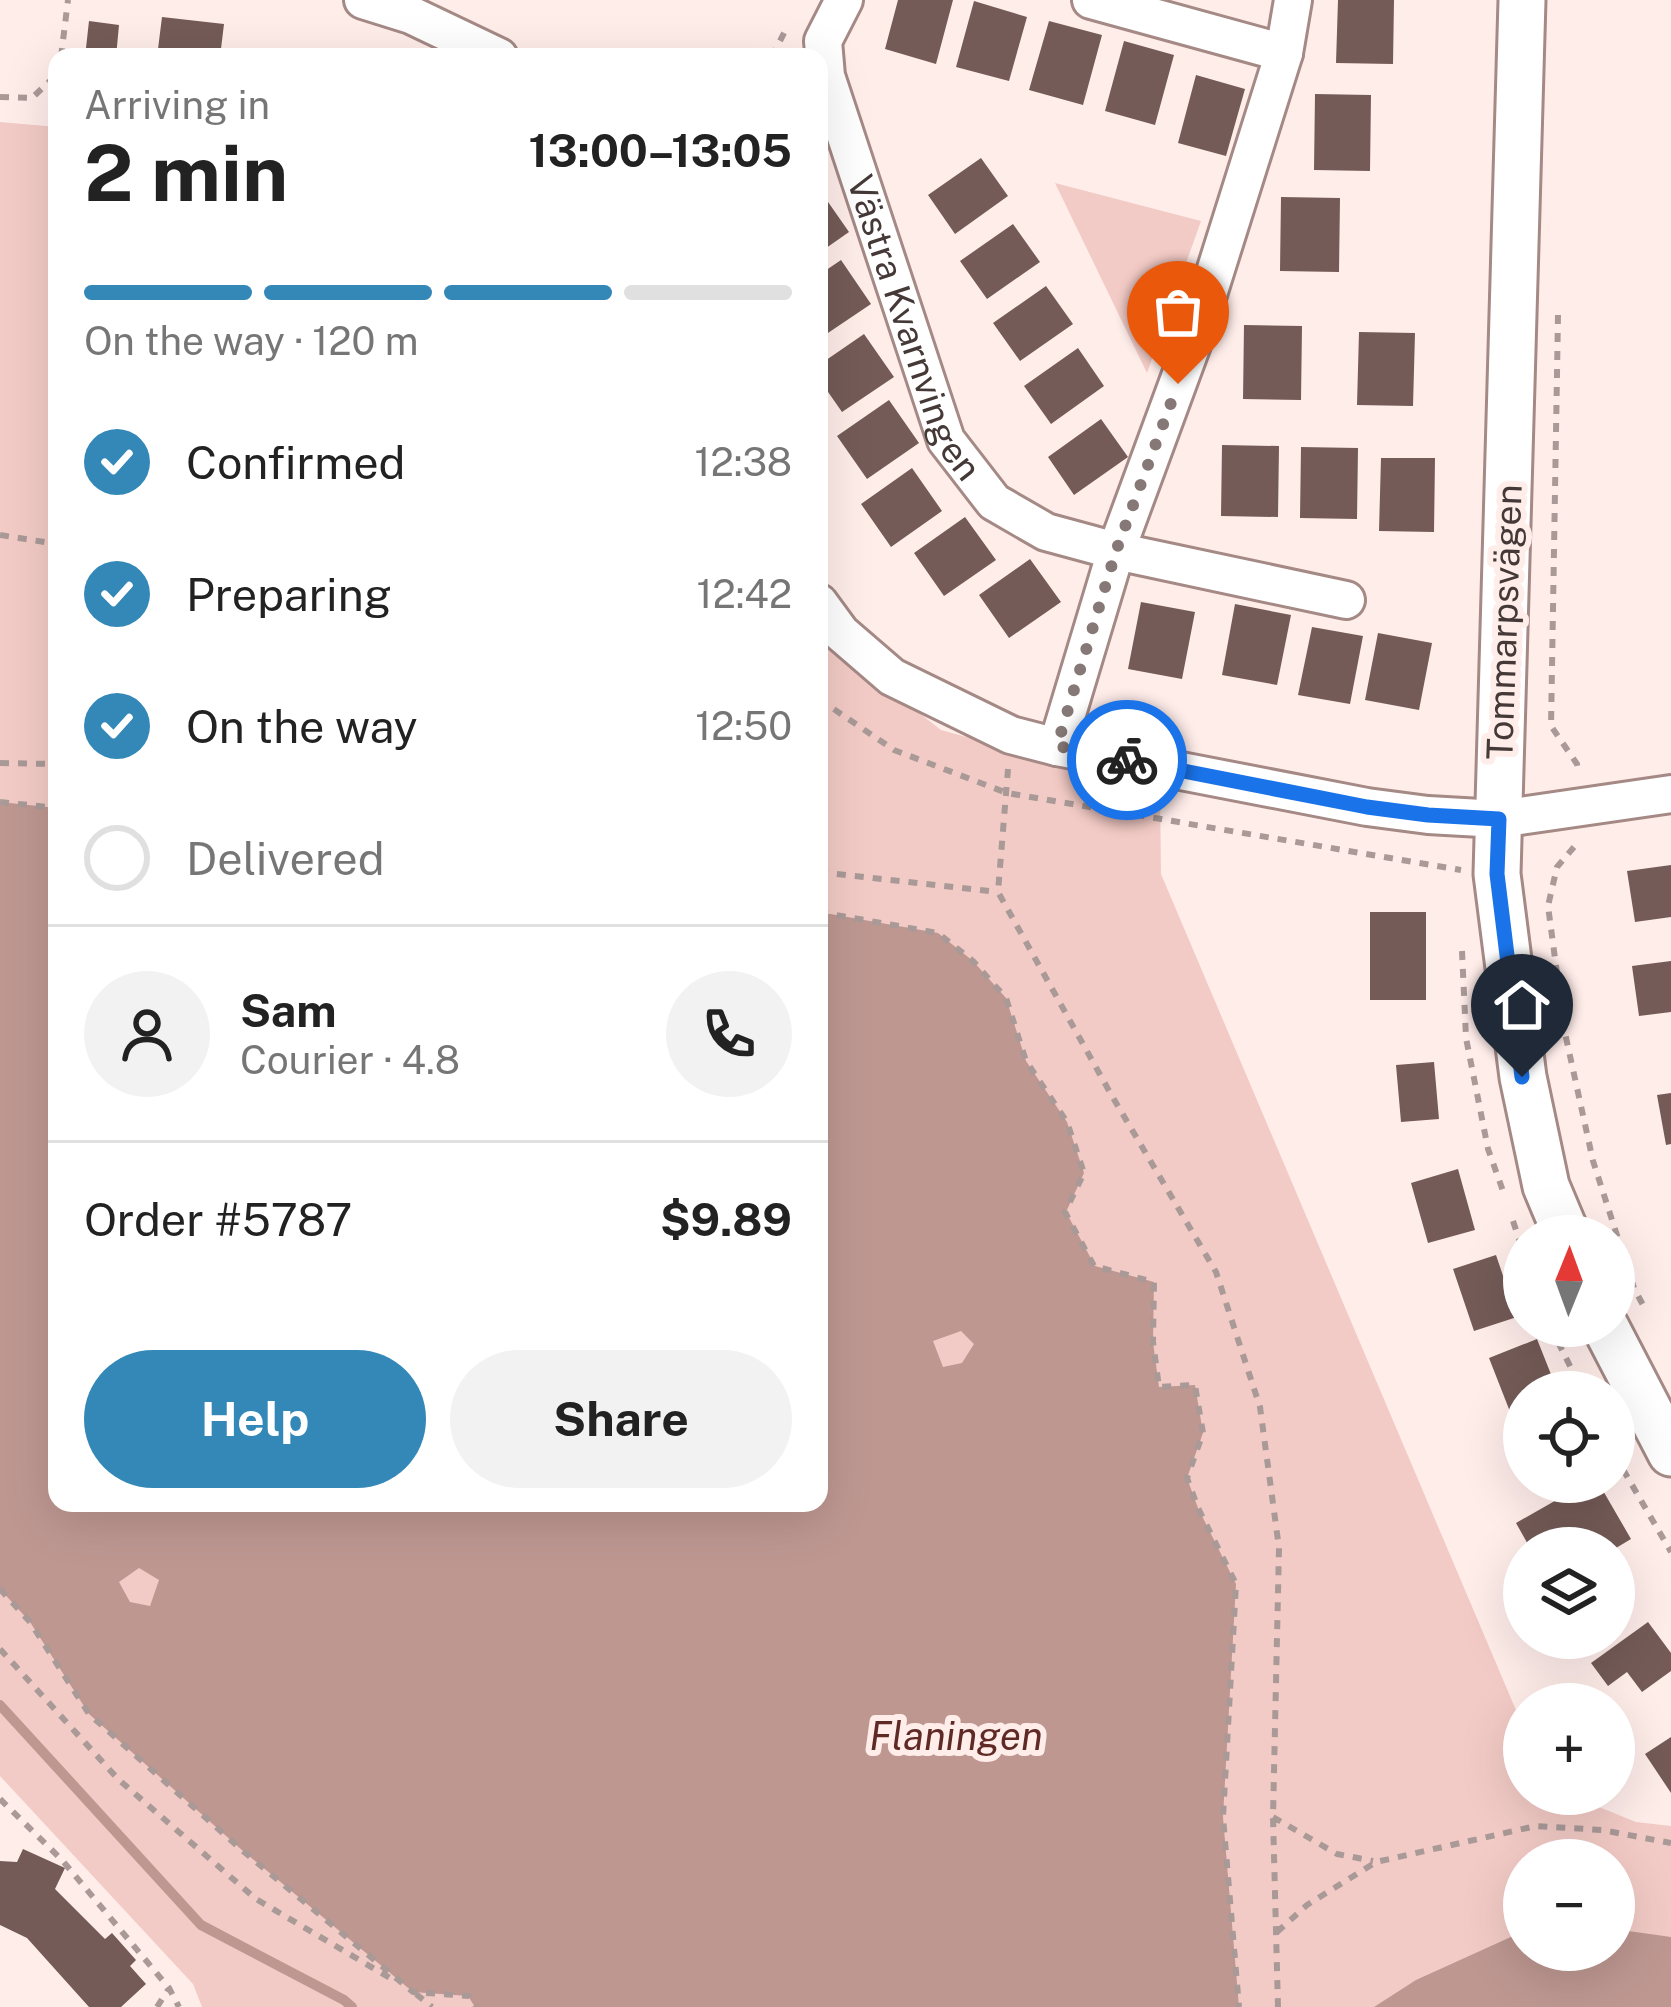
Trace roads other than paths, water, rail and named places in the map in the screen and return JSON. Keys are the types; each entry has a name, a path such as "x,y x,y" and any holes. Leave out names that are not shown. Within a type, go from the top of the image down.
{"street":[{"path":"363,0 411,15 480,48"},
{"name":"Västra Kvarnvingen","path":"824,48 844,0"},
{"path":"1091,0 1284,53"},
{"path":"1057,746 1116,551 1193,342 1284,53 1293,0"},
{"name":"Tommarpsvägen","path":"1522,0 1497,874 1522,1077 1546,1186 1558,1215"},
{"name":"Västra Kvarnvingen","path":"828,82 946,440 994,502 1046,532 1346,600"},
{"path":"828,615 841,633 892,676 1011,735 1057,746 1428,815 1499,819 1671,794"},
{"path":"1635,1347 1671,1453"}],"water":[{"name":"Flaningen","path":"0,802 48,807 48,1512 828,1512 828,914 938,933 973,961 1006,998 1026,1061 1067,1122 1084,1173 1066,1212 1095,1266 1154,1282 1153,1342 1159,1387 1195,1385 1203,1433 1187,1478 1236,1584 1223,1817 1239,2007 475,2007 468,1996 413,1992 243,1851 89,1714 30,1622 0,1589","holes":["961,1331 974,1344 962,1363 943,1367 933,1341","139,1568 159,1580 150,1606 130,1602 119,1582"]},
{"path":"1635,1932 1671,1937 1671,2007 1374,2007 1416,1980 1503,1941 1503,1971 1635,1971"}],"waterway":[{"path":"0,1705 201,1925 352,2007"}]}
